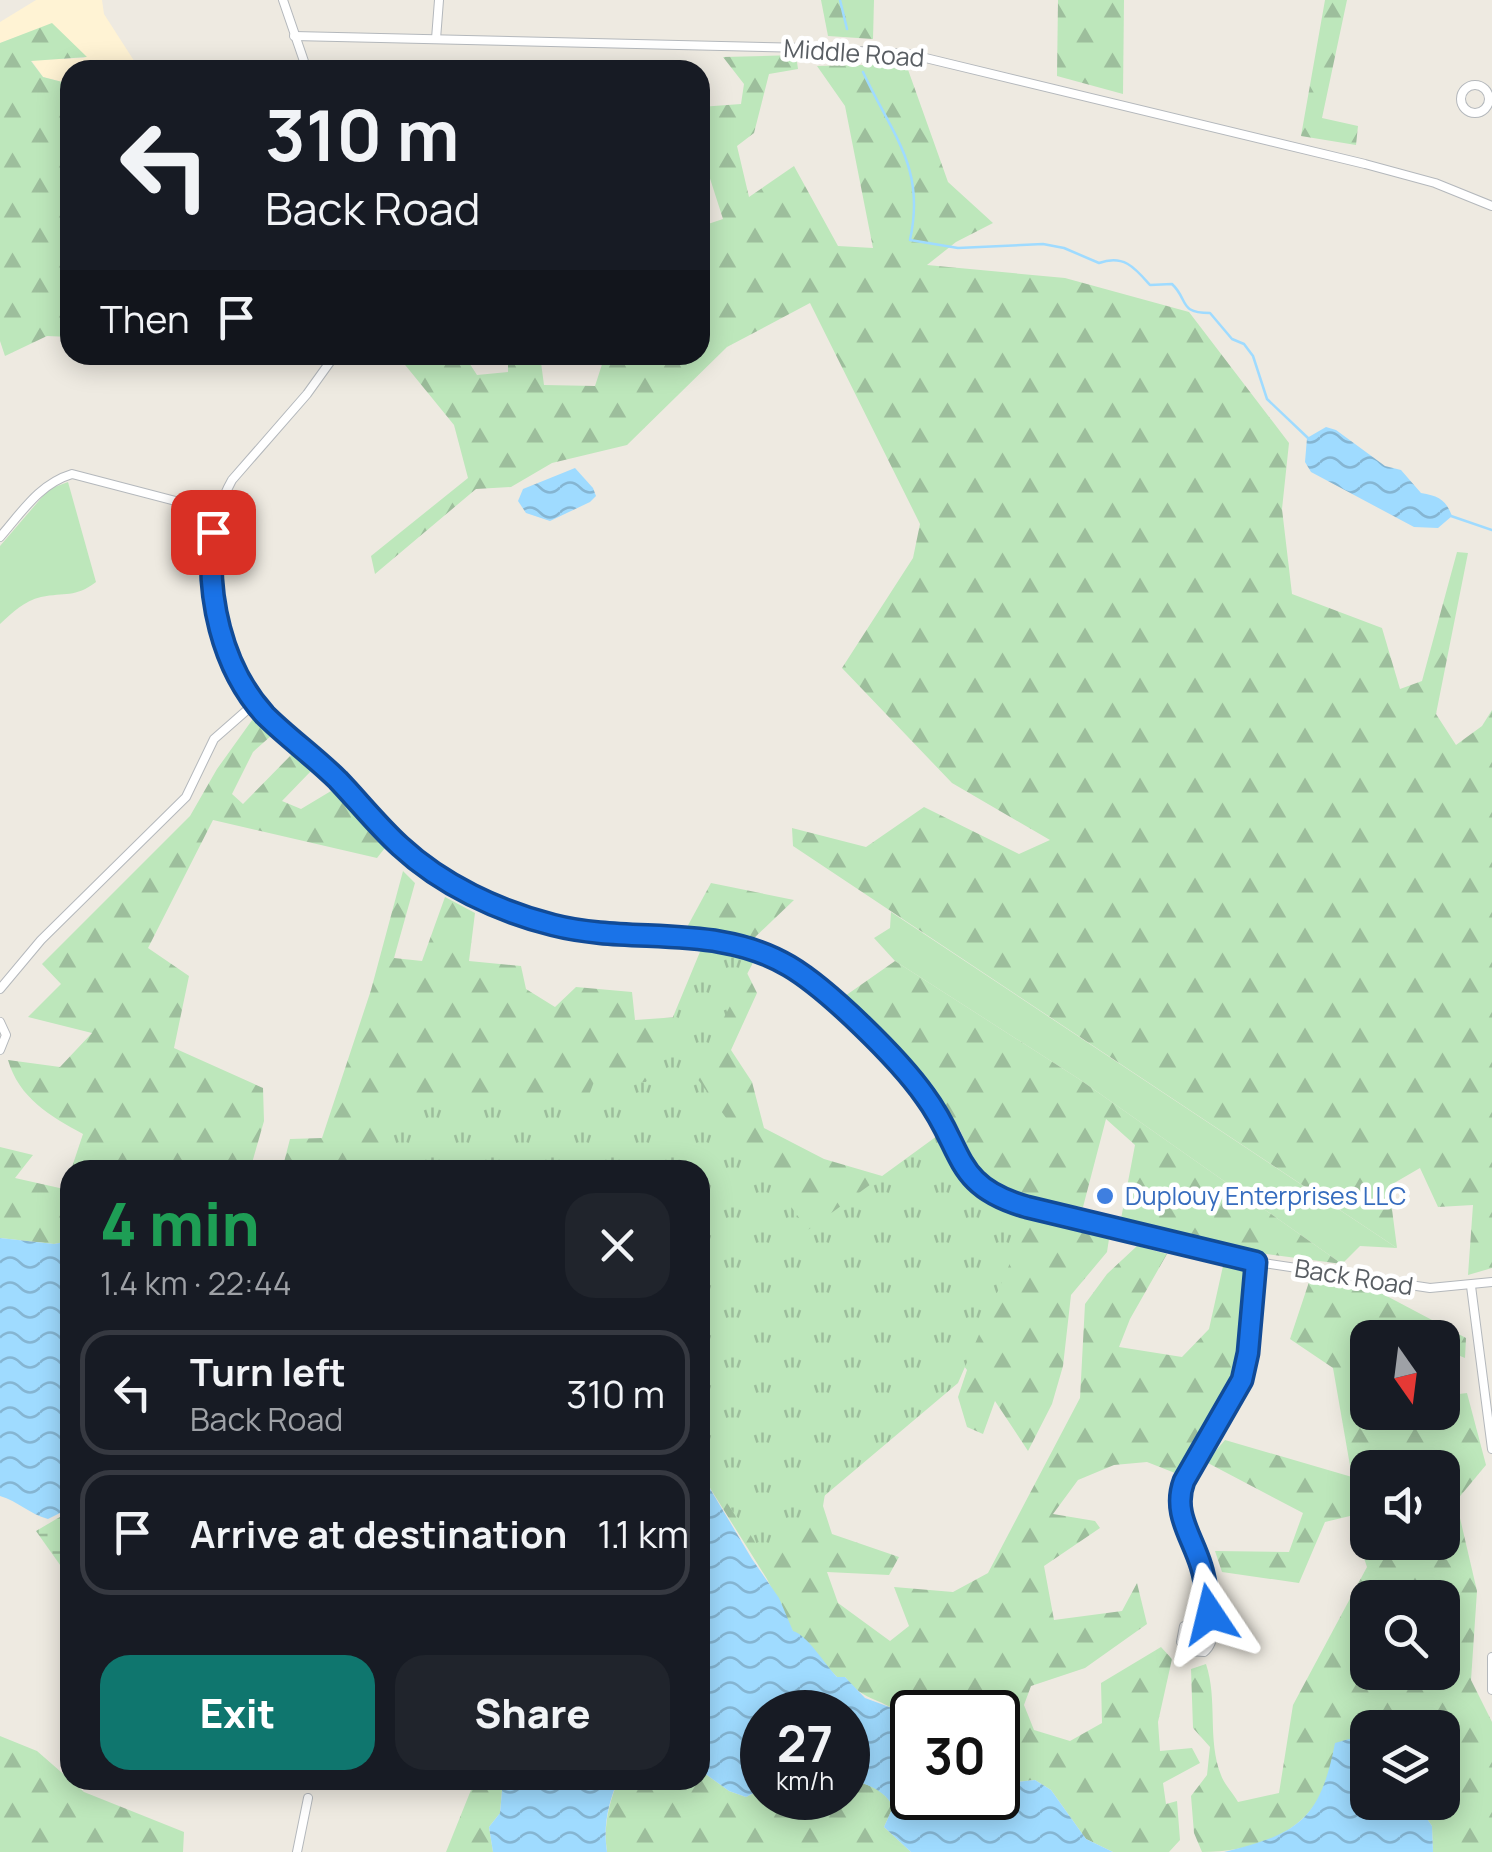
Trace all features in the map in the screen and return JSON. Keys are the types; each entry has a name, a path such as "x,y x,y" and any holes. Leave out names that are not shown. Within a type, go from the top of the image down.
{"street":[{"path":"283,0 303,60"},
{"path":"436,39 439,0"},
{"name":"Middle Road","path":"294,36 850,49 929,56 1404,174 1492,206"},
{"name":"Back Road","path":"328,365 308,394 245,462 223,496 210,559 216,614 236,669 255,703 332,774 401,847 460,889 554,925 704,939 751,949 790,966 841,1008 910,1076 943,1123 970,1178 992,1195 1027,1207 1256,1262 1411,1286 1492,1282"},
{"path":"0,537 39,492 53,480 72,474 218,512"},
{"path":"0,989 41,940 192,788 214,739 255,703"},
{"path":"145,815 156,826"},
{"path":"0,1022 6,1035 0,1050"},
{"path":"1211,1618 1184,1626 1180,1637 1188,1651 1204,1652 1212,1645 1211,1618 1201,1566 1181,1516 1179,1499 1184,1481 1242,1380 1256,1262"},
{"path":"1470,1286 1492,1449"},
{"path":"1492,1657 1492,1690"},
{"path":"297,1852 308,1798"}],"shaded area":[{"path":"36,0 102,0 104,14 134,60 60,60 60,81 43,77 31,60 85,58 52,24 0,43 0,22"}],"green space":[{"path":"821,0 874,0 873,39 828,36"},
{"path":"1058,0 1124,0 1123,94 1057,76"},
{"path":"1325,0 1347,0 1322,118 1358,126 1356,145 1301,136"},
{"path":"52,23 87,57 31,61 43,77 60,81 60,337 47,336 5,356 0,341 0,43"},
{"path":"796,55 798,69 769,74 754,133 737,146 749,197 794,166 838,246 873,248 845,106 817,66 906,64 948,182 993,223 956,242 927,265 1065,278 1189,312 1289,443 1282,509 1292,594 1382,628 1400,689 1422,681 1457,552 1468,553 1436,714 1456,745 1482,726 1492,710 1492,1268 1468,1275 1473,1205 1438,1207 1420,1168 1389,1186 1397,1248 793,846 792,828 866,847 924,807 1019,854 1050,840 952,783 842,668 913,558 920,524 810,303 727,347 710,364 710,223 723,219 710,178 710,106 741,104 744,84 723,57"},
{"path":"405,365 470,365 477,375 508,372 508,365 541,365 544,385 595,386 602,365 709,365 627,445 552,463 511,487 476,489 375,574 371,556 468,478 454,425"},
{"path":"68,482 96,582 76,592 29,601 0,624 0,546 49,489"},
{"path":"255,716 272,735 253,752 232,794 243,804 294,752 311,771 282,801 301,809 331,791 388,844 377,858 213,820 148,948 189,976 174,1048 263,1088 264,1121 253,1160 74,1160 83,1134 48,1113 28,1095 8,1060 60,1067 92,1033 28,1017 61,984 42,964 190,816"},
{"path":"403,871 415,883 394,958 422,961 445,897 475,913 469,961 521,966 526,989 555,1007 576,987 632,992 635,1020 678,1017 740,959 757,993 731,1050 752,1082 764,1128 824,1159 906,1183 960,1184 1020,1217 1109,1239 1107,1252 1071,1295 1063,1366 1052,1404 1028,1451 995,1401 983,1434 967,1427 958,1397 967,1370 905,1287 829,1469 823,1506 832,1534 899,1557 889,1575 827,1572 838,1603 890,1641 909,1626 894,1587 953,1592 988,1573 1080,1398 1085,1304 1107,1274 1137,1246 1167,1254 1130,1319 1119,1347 1182,1357 1209,1329 1223,1266 1254,1270 1230,1392 1180,1475 1147,1462 1114,1465 1078,1480 1053,1514 1095,1521 1100,1528 1044,1566 1054,1620 1122,1611 1137,1583 1147,1624 1085,1668 1031,1686 1024,1705 1034,1730 1070,1741 1102,1723 1101,1683 1161,1647 1172,1659 1158,1722 1160,1751 1192,1748 1200,1763 1163,1783 1166,1804 1177,1801 1180,1840 1169,1852 1113,1852 1086,1839 1051,1790 1035,1780 1020,1782 1020,1690 890,1690 890,1707 870,1697 870,1690 858,1690 845,1677 837,1677 793,1632 767,1579 710,1488 710,1160 285,1160 290,1139 322,1138 371,990"},
{"path":"711,883 794,900 751,941 686,929"},
{"path":"891,912 1397,1248 1360,1246 1342,1264 1079,1079 895,961 874,938 890,928"},
{"path":"702,947 755,959 694,1074 808,1230 937,1136 954,1168 973,1190 997,1205 1030,1217 958,1383 759,1551 723,1496 710,1462 710,1160 381,1160 390,1097 589,1095 594,1082 646,1082"},
{"path":"895,961 1079,1079 1342,1264 1228,1249 1120,1224 1135,1145 1106,1119 1083,1207 1026,1200 981,1176 960,1130 917,1068 845,996"},
{"path":"0,1147 33,1155 15,1178 60,1188 60,1243 0,1238"},
{"path":"1309,1282 1381,1293 1432,1320 1350,1320 1350,1430 1460,1430 1460,1394 1467,1393 1486,1465 1460,1496 1460,1450 1350,1450 1350,1466 1333,1368 1290,1339"},
{"path":"1460,1335 1466,1338 1465,1358 1460,1356"},
{"path":"1225,1440 1350,1476 1350,1516 1325,1522 1299,1583 1222,1572 1215,1551 1289,1552 1303,1513 1206,1462"},
{"path":"60,1517 60,1565 36,1531"},
{"path":"1460,1518 1477,1591 1471,1680 1492,1722 1492,1852 1433,1852 1432,1826 1428,1820 1460,1820 1460,1710 1350,1710 1350,1743 1336,1743 1328,1777 1306,1815 1259,1844 1202,1852 1194,1833 1191,1796 1207,1775 1210,1747 1193,1728 1191,1669 1206,1664 1217,1762 1222,1778 1238,1802 1279,1793 1293,1705 1350,1599 1350,1690 1460,1690 1460,1580 1360,1580 1367,1567 1365,1560 1460,1560"},
{"path":"0,1736 37,1751 60,1771 60,1790 82,1790 184,1832 183,1852 0,1852"},
{"path":"710,1777 740,1795 740,1820 870,1820 870,1786 890,1801 884,1827 911,1852 607,1852 608,1815 615,1790 710,1790"},
{"path":"471,1790 502,1790 500,1813 489,1827 493,1852 446,1852"}],"water":[{"path":"1326,427 1336,430 1385,466 1401,470 1421,493 1444,502 1452,516 1438,528 1414,527 1311,472 1305,462 1307,438"},
{"path":"575,468 593,488 596,496 590,502 550,521 526,513 518,501 523,489"},
{"path":"0,1238 60,1243 60,1513 48,1519 0,1496"},
{"path":"710,1489 779,1598 793,1631 810,1644 837,1677 845,1677 857,1690 740,1690 740,1795 710,1777"},
{"path":"870,1700 890,1707 890,1803 870,1786"},
{"path":"1350,1739 1350,1820 1428,1820 1432,1826 1433,1852 1224,1852 1270,1838 1302,1820 1322,1790 1335,1743"},
{"path":"1035,1780 1051,1790 1086,1839 1113,1852 911,1852 884,1827 890,1814 890,1820 1020,1820 1020,1782"},
{"path":"502,1790 614,1790 607,1815 607,1852 493,1852 489,1827 500,1813"}],"waterway":[{"path":"840,0 847,29"},
{"path":"863,72 910,171 914,214 910,240 958,248 1043,244 1099,263 1122,262 1150,285 1172,284 1188,308 1210,313 1232,339 1244,344 1253,356 1267,399 1308,438"},
{"path":"1451,516 1492,530"}],"place":[{"name":"Duplouy Enterprises LLC","path":"1105,1196"}],"route":[{"path":"213,532 210,577 216,614 236,669 255,703 332,774 394,841 438,876 478,897 554,925 704,939 771,957 807,978 910,1076 943,1123 962,1166 980,1188 1027,1207 1256,1262 1242,1380 1194,1462 1179,1499 1181,1516 1201,1566 1210,1614"}]}
